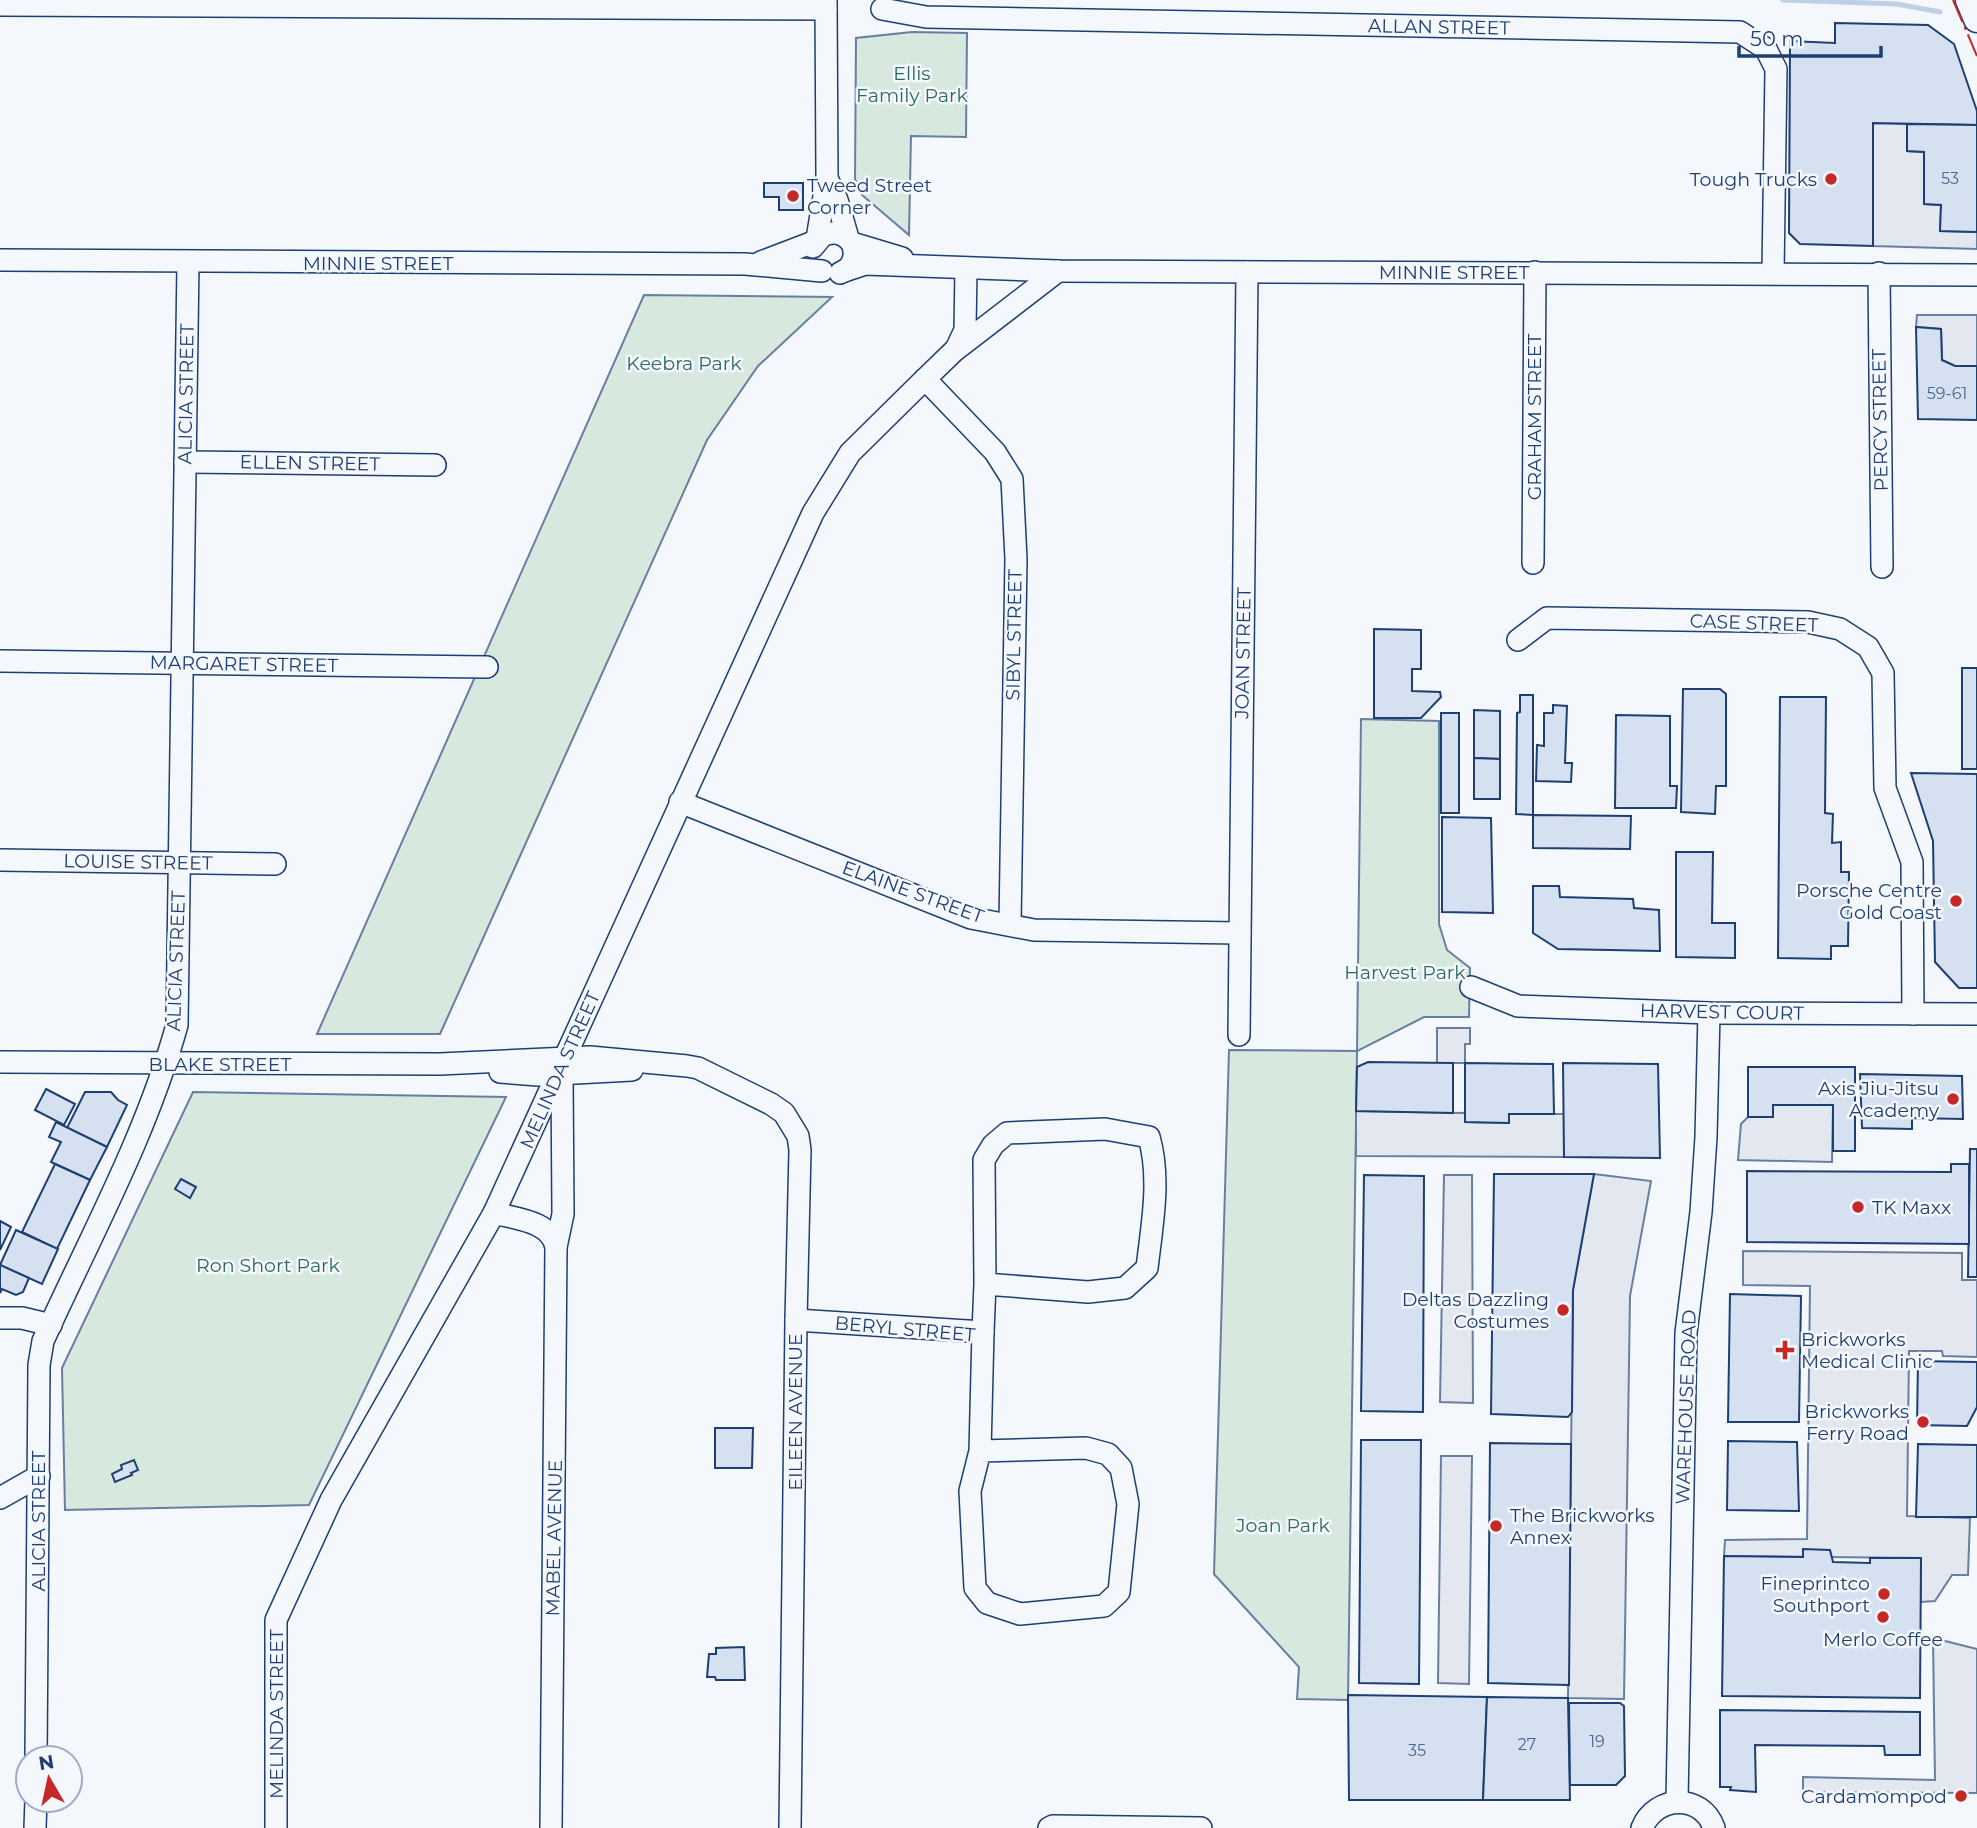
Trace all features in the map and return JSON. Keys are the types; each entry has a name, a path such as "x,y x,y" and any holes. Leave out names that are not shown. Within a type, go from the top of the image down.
{"main road":[{"path":"1969,0 1977,19"}],"street":[{"path":"0,5 826,5 827,178 813,257 822,271 833,274 844,271 853,261 855,252 827,178"},
{"name":"ALLAN STREET","path":"882,9 926,18 1740,32 1766,50 1776,69 1773,273"},
{"path":"817,240 832,232 850,241"},
{"name":"MINNIE STREET","path":"756,264 817,240"},
{"name":"MINNIE STREET","path":"850,241 930,266"},
{"name":"MINNIE STREET","path":"0,260 756,264 822,271"},
{"name":"ALICIA STREET","path":"36,1744 39,1365 43,1341 144,1123 167,1064 177,1025 188,262"},
{"name":"MINNIE STREET","path":"844,271 865,264 1058,271 1977,275"},
{"name":"MELINDA STREET","path":"954,351 965,330 966,268"},
{"name":"MELINDA STREET","path":"276,1828 276,1620 331,1500 494,1213 562,1069 680,802 813,513 850,453 954,351 1058,271"},
{"name":"JOAN STREET","path":"1239,1034 1247,272"},
{"name":"GRAHAM STREET","path":"1533,563 1535,272"},
{"name":"PERCY STREET","path":"1879,273 1882,567"},
{"name":"SIBYL STREET","path":"925,379 995,452 1012,479 1016,559 1010,924"},
{"name":"ELLEN STREET","path":"185,462 435,465"},
{"name":"CASE STREET","path":"1518,640 1547,618 1794,622 1840,629 1868,647 1883,673 1885,788 1912,862 1913,1014"},
{"name":"MARGARET STREET","path":"0,661 487,667"},
{"name":"ELAINE STREET","path":"680,802 971,918 1034,930 1240,933"},
{"name":"LOUISE STREET","path":"0,860 275,864"},
{"name":"HARVEST COURT","path":"1471,987 1518,1006 1709,1013 1977,1014"},
{"name":"WAREHOUSE ROAD","path":"1677,1801 1686,1333 1701,1212 1709,1013"},
{"name":"BLAKE STREET","path":"0,1062 440,1064 525,1074 562,1069 604,1058 682,1066"},
{"name":"EILEEN AVENUE","path":"682,1066 698,1068 784,1113 798,1136 800,1150 790,1828"},
{"name":"MABEL AVENUE","path":"551,1828 556,1247 562,1214 562,1069"},
{"path":"983,1332 984,1160 993,1145 1007,1133 1105,1129 1149,1137 1153,1152 1155,1199 1147,1268 1125,1288 1088,1293 985,1284"},
{"path":"494,1213 545,1228 555,1238 556,1247"},
{"path":"0,1318 22,1318 51,1325"},
{"name":"BERYL STREET","path":"796,1320 983,1332 980,1451 970,1491 975,1588 987,1603 1020,1614 1104,1606 1119,1592 1129,1504 1121,1468 1108,1454 1086,1448 980,1451"},
{"path":"0,1498 39,1476"},
{"path":"1642,1828 1648,1815 1656,1808 1677,1801 1698,1807 1706,1814 1714,1828"},
{"path":"1051,1827 1201,1828"}],"green space":[{"name":"Ellis Family Park","path":"912,32 967,33 966,137 911,136 909,235 862,195 855,179 856,38"},
{"name":"Keebra Park","path":"644,295 832,297 758,366 707,440 440,1034 317,1034"},
{"name":"Harvest Park","path":"1361,719 1439,721 1439,924 1447,950 1470,968 1469,1017 1424,1017 1357,1051"},
{"name":"Joan Park","path":"1229,1050 1357,1051 1348,1700 1297,1699 1299,1667 1214,1574"},
{"name":"Ron Short Park","path":"193,1092 506,1097 309,1505 65,1510 62,1368"}],"shaded area":[{"path":"1873,123 1907,124 1907,151 1924,152 1924,204 1941,205 1940,231 1977,232 1977,249 1873,246"},
{"path":"1917,315 1977,315 1977,366 1955,366 1942,360 1941,329 1916,327"},
{"path":"1437,1028 1470,1028 1470,1044 1465,1044 1465,1063 1437,1063"},
{"path":"1773,1105 1833,1105 1832,1162 1738,1160 1741,1124 1748,1117 1772,1117"},
{"path":"1356,1111 1465,1113 1466,1122 1508,1123 1509,1114 1564,1114 1564,1157 1356,1156"},
{"path":"1594,1174 1651,1181 1630,1296 1624,1699 1568,1698 1573,1290"},
{"path":"1444,1175 1472,1175 1473,1403 1440,1402"},
{"path":"1743,1251 1962,1253 1962,1280 1977,1280 1977,1357 1943,1356 1942,1351 1909,1351 1907,1516 1970,1518 1968,1575 1952,1575 1935,1601 1921,1602 1921,1558 1724,1556 1725,1540 1807,1539 1810,1286 1743,1285"},
{"path":"1441,1456 1472,1456 1469,1684 1438,1683"},
{"path":"1933,1638 1977,1649 1977,1793 1803,1792 1803,1777 1935,1780"}],"building":[{"name":"Tough Trucks","path":"1835,23 1928,25 1954,44 1977,111 1977,125 1873,123 1873,246 1800,244 1789,233 1790,41 1835,43"},
{"path":"1907,124 1977,125 1977,232 1940,231 1941,205 1924,204 1924,152 1907,151"},
{"path":"764,183 803,183 803,210 779,210 779,197 764,197"},
{"path":"1916,327 1941,329 1942,360 1955,366 1977,366 1977,420 1918,419"},
{"path":"1374,629 1421,630 1421,669 1412,669 1412,691 1440,692 1441,697 1421,718 1374,718"},
{"path":"1962,668 1977,668 1977,769 1962,769"},
{"path":"1683,689 1720,689 1726,694 1726,786 1716,786 1715,814 1681,812"},
{"path":"1520,695 1533,695 1533,815 1516,814 1517,713 1520,712"},
{"path":"1780,697 1826,697 1825,813 1833,814 1832,843 1841,842 1841,872 1849,872 1848,946 1831,946 1831,959 1778,958"},
{"path":"1553,705 1567,706 1565,763 1572,763 1571,782 1536,781 1537,745 1544,746 1544,713 1553,713"},
{"path":"1474,710 1500,711 1500,759 1474,758"},
{"path":"1441,713 1459,713 1459,813 1441,813"},
{"path":"1616,715 1670,716 1670,786 1677,786 1676,808 1615,808"},
{"path":"1474,758 1500,759 1500,799 1474,799"},
{"name":"Porsche Centre Gold Coast","path":"1911,773 1977,774 1977,988 1959,988 1935,962 1933,841"},
{"path":"1533,815 1631,816 1630,849 1533,848"},
{"path":"1442,817 1491,818 1493,913 1442,912"},
{"path":"1676,852 1713,852 1712,923 1735,923 1735,958 1676,957"},
{"path":"1533,886 1559,886 1560,897 1633,899 1634,908 1659,910 1660,951 1558,949 1533,933"},
{"path":"1368,1062 1453,1063 1453,1113 1356,1111 1357,1067"},
{"path":"1465,1063 1553,1064 1554,1114 1509,1114 1509,1123 1465,1122"},
{"path":"1563,1063 1658,1064 1660,1158 1564,1157"},
{"path":"1748,1067 1855,1067 1855,1151 1833,1151 1833,1105 1773,1105 1773,1117 1748,1117"},
{"path":"1860,1074 1962,1076 1963,1119 1912,1118 1912,1129 1862,1128"},
{"path":"46,1089 75,1104 64,1125 35,1110"},
{"path":"85,1092 111,1092 127,1105 107,1147 67,1128"},
{"path":"56,1122 107,1147 90,1180 51,1162 61,1142 49,1137"},
{"path":"1970,1149 1977,1149 1977,1277 1968,1277"},
{"path":"55,1164 90,1180 57,1249 22,1232"},
{"name":"TK Maxx","path":"1951,1164 1969,1164 1969,1244 1747,1242 1747,1171 1951,1172"},
{"path":"1494,1174 1594,1174 1573,1290 1572,1412 1568,1417 1491,1414"},
{"path":"1364,1175 1424,1176 1423,1412 1361,1411"},
{"path":"181,1179 196,1187 190,1198 175,1189"},
{"path":"0,1221 11,1227 0,1250"},
{"path":"16,1230 58,1249 42,1284 0,1265"},
{"path":"0,1265 29,1278 23,1292 16,1295 2,1289 0,1293"},
{"path":"1730,1294 1801,1296 1799,1422 1728,1422"},
{"path":"1918,1361 1977,1362 1977,1407 1967,1426 1917,1425"},
{"path":"715,1428 753,1428 752,1468 715,1468"},
{"path":"1361,1440 1421,1440 1419,1684 1359,1683"},
{"path":"1728,1441 1797,1442 1799,1511 1727,1510"},
{"path":"1490,1443 1571,1444 1569,1685 1488,1683"},
{"path":"1918,1444 1977,1445 1977,1517 1916,1517"},
{"path":"134,1460 138,1470 115,1482 112,1474 122,1469 121,1465"},
{"path":"1803,1549 1830,1550 1833,1562 1870,1563 1870,1558 1921,1558 1920,1698 1722,1696 1724,1556 1803,1557"},
{"path":"744,1647 745,1680 716,1680 715,1677 707,1677 709,1654 716,1654 716,1648"},
{"path":"1348,1695 1487,1697 1483,1800 1349,1800"},
{"path":"1487,1697 1568,1698 1570,1800 1483,1800"},
{"path":"1569,1703 1620,1703 1624,1706 1625,1776 1616,1785 1570,1785"},
{"path":"1720,1710 1920,1712 1920,1755 1885,1755 1884,1746 1755,1745 1756,1792 1730,1790 1731,1787 1720,1787"}],"waterway":[{"path":"1783,0 1897,4 1940,12"}],"power":[{"path":"1953,0 1977,56"}],"place":[{"name":"Tough Trucks","path":"1831,179"},
{"name":"Tweed Street Corner","path":"793,196"},
{"name":"Porsche Centre Gold Coast","path":"1956,901"},
{"name":"Axis Jiu-Jitsu Academy","path":"1953,1099"},
{"name":"TK Maxx","path":"1858,1207"},
{"name":"Deltas Dazzling Costumes","path":"1563,1310"},
{"name":"Brickworks Medical Clinic","path":"1785,1350"},
{"name":"Brickworks Ferry Road","path":"1923,1422"},
{"name":"The Brickworks Annex","path":"1496,1526"},
{"name":"Fineprintco Southport","path":"1884,1594"},
{"name":"Merlo Coffee","path":"1883,1617"},
{"name":"Cardamompod","path":"1961,1796"}]}
